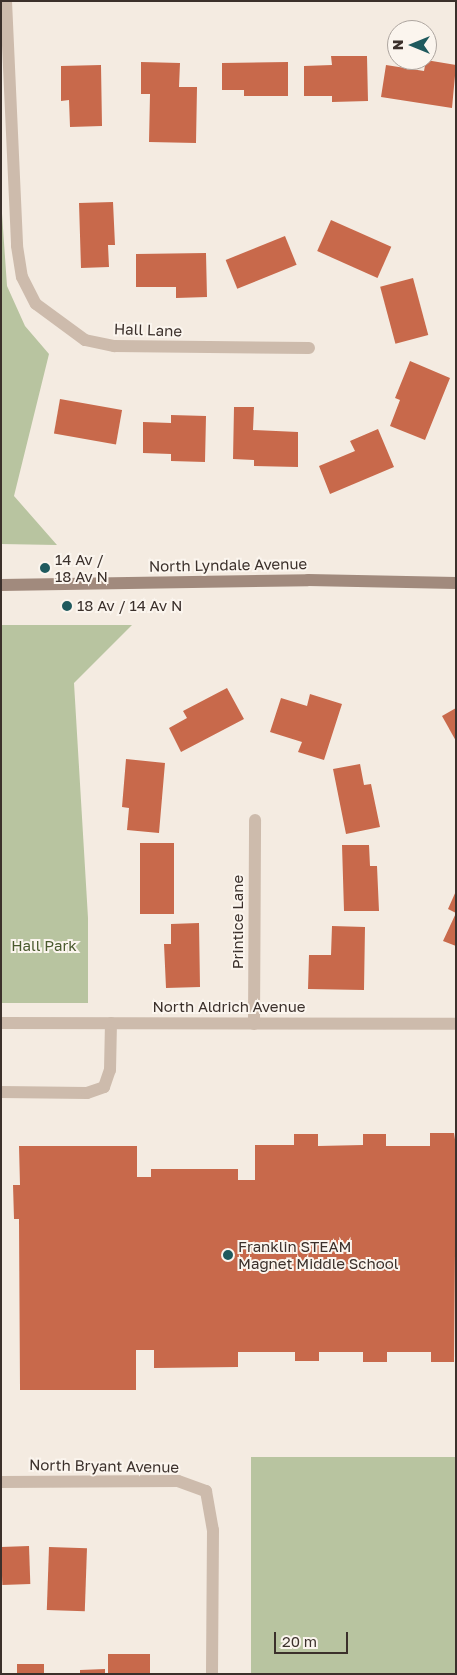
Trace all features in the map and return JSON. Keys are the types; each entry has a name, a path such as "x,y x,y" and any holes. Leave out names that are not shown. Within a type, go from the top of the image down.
{"street":[{"name":"Hall Lane","path":"6,1 17,246 22,277 36,304 85,340 114,346 309,348"},
{"name":"North Lyndale Avenue","path":"1,585 308,580 456,583"},
{"name":"Printice Lane","path":"254,1024 255,820"},
{"name":"North Aldrich Avenue","path":"1,1023 456,1024"},
{"path":"1,1092 87,1093 104,1087 110,1070 110,1023"},
{"name":"North Bryant Avenue","path":"1,1482 178,1481 206,1491 213,1530 212,1674"}],"green space":[{"path":"1,199 7,286 25,326 49,354 14,496 57,545 1,544"},
{"name":"Hall Park","path":"1,625 132,625 74,683 88,918 88,1003 1,1003"},
{"path":"251,1457 456,1457 456,1674 251,1674"}],"building":[{"path":"331,56 367,56 368,101 332,102 332,96 304,96 304,66 332,65"},
{"path":"141,62 180,63 179,87 197,87 196,143 149,142 150,94 141,94"},
{"path":"288,62 288,96 244,96 244,90 222,90 222,63"},
{"path":"437,62 456,65 452,108 381,97 386,65 387,70 437,70"},
{"path":"101,65 102,126 70,127 69,100 61,101 61,66"},
{"path":"113,202 115,245 108,245 109,267 81,268 79,203"},
{"path":"331,220 391,247 377,278 317,251"},
{"path":"285,236 297,265 237,289 226,260"},
{"path":"206,253 207,297 176,298 176,287 136,287 136,254"},
{"path":"413,278 428,335 395,344 380,287"},
{"path":"410,361 450,378 425,440 390,426 400,400 395,398"},
{"path":"60,399 122,410 116,444 54,433"},
{"path":"234,407 254,407 253,430 298,432 298,467 254,466 254,460 233,459"},
{"path":"171,415 206,416 205,462 171,461 171,454 143,453 143,422 171,423"},
{"path":"378,429 394,467 330,494 319,466 355,451 350,441"},
{"path":"227,688 244,719 181,752 169,728 187,718 183,711"},
{"path":"310,694 342,704 324,760 298,752 302,742 270,732 281,698 307,706"},
{"path":"456,708 456,741 442,716"},
{"path":"126,759 165,763 159,833 127,830 129,808 122,807"},
{"path":"360,764 364,785 371,784 380,827 346,834 333,769"},
{"path":"140,843 174,843 174,914 140,914"},
{"path":"342,845 369,845 370,866 377,866 379,911 344,911"},
{"path":"456,891 456,913 448,909"},
{"path":"456,913 456,946 443,941"},
{"path":"199,923 200,987 166,988 164,944 171,944 171,924"},
{"path":"332,926 365,927 364,990 308,989 309,955 331,955"},
{"path":"430,1133 454,1133 456,1146 454,1362 431,1362 431,1352 387,1352 387,1362 363,1362 363,1352 319,1352 319,1361 295,1361 295,1352 238,1352 238,1367 154,1368 154,1350 136,1350 136,1390 20,1390 19,1219 14,1219 13,1185 20,1185 19,1146 137,1146 137,1177 151,1177 151,1169 238,1169 238,1180 255,1180 255,1145 294,1145 294,1134 318,1134 318,1146 363,1145 363,1134 386,1134 386,1146 430,1146"},
{"path":"29,1546 30,1584 2,1585 1,1547"},
{"path":"49,1547 87,1548 85,1611 47,1610"},
{"path":"108,1654 150,1654 150,1674 108,1674"},
{"path":"17,1664 44,1664 44,1674 17,1674"},
{"path":"105,1669 105,1674 80,1674 80,1670"}],"place":[{"name":"14 Av / 18 Av N","path":"45,568"},
{"name":"18 Av / 14 Av N","path":"67,606"},
{"name":"Franklin STEAM Magnet Middle School","path":"228,1255"}]}
